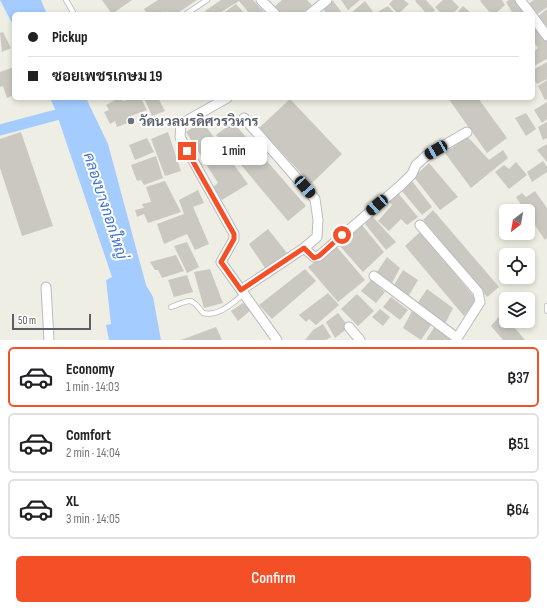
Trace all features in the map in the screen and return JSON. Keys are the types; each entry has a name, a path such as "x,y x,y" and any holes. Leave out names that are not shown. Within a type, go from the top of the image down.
{"street":[{"path":"261,0 272,12"},
{"path":"312,12 327,0"},
{"path":"520,0 529,12"},
{"path":"535,20 547,36"},
{"path":"223,100 181,124 180,137 234,234 234,239 221,262 277,340"},
{"path":"242,292 317,237 318,220 315,199 244,118"},
{"path":"304,248 310,256 314,258 319,256 412,174 416,165 426,156 468,132"},
{"path":"374,276 457,339 480,302 480,298 478,292 420,225"},
{"path":"46,287 49,340"},
{"path":"349,327 360,340"}],"lane":[{"path":"66,0 73,12"},
{"path":"189,12 207,0"},
{"path":"171,307 192,301 196,302 203,313 214,314 224,309 242,292"},
{"path":"547,306 547,311"}],"water":[{"path":"0,0 41,0 46,12 12,12 12,23"},
{"name":"คลองบางกอกใหญ่","path":"51,100 87,100 108,144 146,285 153,297 161,340 109,340 106,325 111,324 106,280 112,277"}],"building":[{"path":"102,0 132,0 115,12 111,12"},
{"path":"158,0 197,0 179,12 146,12 144,9"},
{"path":"221,0 253,0 264,12 248,12 239,1 221,12 205,11"},
{"path":"282,0 307,0 312,5 304,12 278,12 274,7"},
{"path":"341,0 360,0 348,10"},
{"path":"393,0 404,0 409,4 400,12 396,12 389,4"},
{"path":"426,0 435,10 433,12 425,12 415,1"},
{"path":"443,0 452,0 459,7 455,12 440,12 435,7"},
{"path":"502,0 505,5 497,12 489,12 480,1"},
{"path":"509,0 516,0 525,11 512,12 506,2"},
{"path":"534,0 547,0 547,7 536,15 528,4"},
{"path":"333,1 341,12 325,12 323,9"},
{"path":"365,1 373,12 352,12"},
{"path":"236,4 243,12 225,12"},
{"path":"388,6 393,12 378,12"},
{"path":"463,6 470,12 458,12"},
{"path":"547,9 547,25 544,27 537,17"},
{"path":"535,25 547,41 547,59 535,65 535,50 538,48 535,44"},
{"path":"3,32 11,48 2,52 0,33"},
{"path":"547,62 547,79 537,84 535,81 535,69"},
{"path":"12,68 12,96 7,98 3,86 0,87 0,72"},
{"path":"547,80 547,99 545,100 538,86"},
{"path":"115,100 142,100 147,110 128,117 130,122 117,127 115,121 110,124 104,112 109,110 106,105"},
{"path":"145,100 159,100 165,111 152,116"},
{"path":"289,100 291,100 342,154 311,184 259,128"},
{"path":"449,100 479,100 507,138 487,153"},
{"path":"547,102 547,119 542,123 534,110"},
{"path":"526,113 536,129 526,136 515,118"},
{"path":"202,121 248,184 222,200 212,188 218,183 186,132"},
{"path":"233,122 306,206 288,221 216,135"},
{"path":"547,122 547,138 543,140 538,127"},
{"path":"21,132 53,226 22,236 0,168 0,139"},
{"path":"168,132 181,171 165,176 151,139"},
{"path":"467,136 489,160 503,150 508,158 471,188 445,153"},
{"path":"147,138 154,152 135,160 129,145"},
{"path":"547,144 547,162 537,150"},
{"path":"156,156 163,178 144,185 141,180 137,181 131,165"},
{"path":"543,161 547,167 547,172 532,182 527,172"},
{"path":"516,162 527,175 509,189 495,172 504,165 509,169"},
{"path":"429,163 458,197 440,210 414,177"},
{"path":"165,181 181,212 148,223 144,214 137,217 135,210 144,208 142,204 151,202 146,187"},
{"path":"412,181 432,207 422,215 401,190"},
{"path":"198,190 204,203 193,207 209,244 195,250 187,234 164,244 157,224 184,214 179,200"},
{"path":"535,191 547,208 547,238 545,240 535,225 535,204 520,204 516,197 522,193 526,197"},
{"path":"398,193 418,217 407,225 401,219 389,231 378,221 392,205 388,200"},
{"path":"433,210 499,287 487,297 423,220"},
{"path":"372,216 396,242 386,250 365,224"},
{"path":"362,225 384,252 363,272 339,245"},
{"path":"268,229 287,253 265,268 249,244"},
{"path":"420,232 477,300 464,316 405,246"},
{"path":"187,242 199,267 187,273 174,246"},
{"path":"336,246 365,280 338,302 308,267"},
{"path":"176,255 184,271 162,278 158,270 155,270 150,262"},
{"path":"387,257 400,268 392,283 377,272"},
{"path":"210,269 223,303 204,308 194,272"},
{"path":"305,269 316,281 272,319 259,305"},
{"path":"403,270 418,280 408,297 394,285"},
{"path":"187,275 193,292 174,297 168,280"},
{"path":"371,280 385,292 376,303 361,291"},
{"path":"427,289 453,308 445,324 417,304"},
{"path":"328,293 339,305 316,325 309,319 306,322 299,315"},
{"path":"357,294 374,311 358,326 341,309"},
{"path":"391,297 408,310 400,320 383,307"},
{"path":"243,303 251,310 238,321 231,311"},
{"path":"380,309 390,317 383,326 372,317"},
{"path":"412,311 431,325 421,340 403,328"},
{"path":"338,313 349,327 335,338 326,322"},
{"path":"499,317 499,328 515,328 525,340 503,340 491,326"},
{"path":"323,324 331,337 326,340 305,340 313,330"},
{"path":"435,326 453,340 426,340"},
{"path":"216,327 222,340 181,340"}],"waterway":[{"path":"0,130 71,111"}],"place":[{"name":"วัดนวลนรดิศวรวิหาร","path":"131,121"}],"route":[{"path":"187,151 234,234 234,239 221,262 241,290 304,248 310,256 314,258 319,256 342,235"}]}
